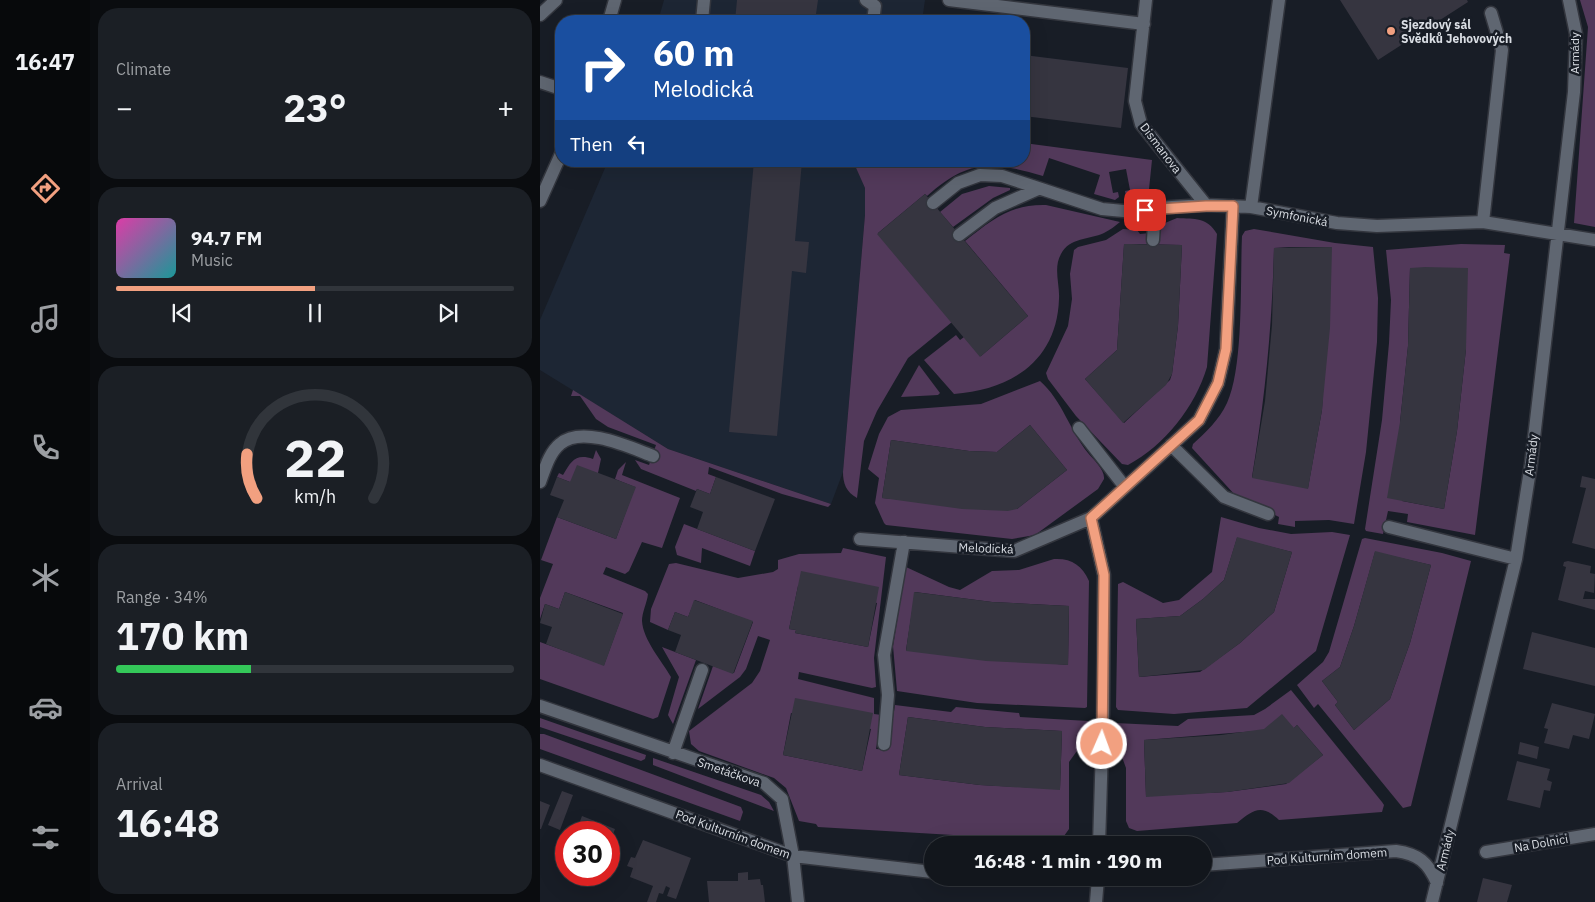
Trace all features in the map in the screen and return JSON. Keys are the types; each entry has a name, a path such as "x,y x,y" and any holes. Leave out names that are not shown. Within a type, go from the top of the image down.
{"street":[{"path":"540,15 556,0"},
{"path":"611,15 615,0"},
{"path":"703,15 704,0"},
{"path":"949,0 1144,24"},
{"name":"Dismanova","path":"1146,0 1135,101 1141,124 1206,206"},
{"path":"1251,207 1278,0"},
{"name":"Armády","path":"1432,902 1516,558 1531,464 1574,92 1576,34 1569,0"},
{"path":"1483,222 1502,50 1491,13"},
{"path":"540,82 555,86"},
{"path":"540,201 555,167"},
{"name":"Symfonická","path":"933,203 958,183 980,175 1002,176 1102,209 1134,212 1155,208 1251,207 1337,223 1377,226 1483,222 1595,240"},
{"path":"959,235 995,208 1038,189"},
{"name":"Melodická","path":"860,539 1014,551 1091,518 1199,420 1218,383 1226,349 1233,206"},
{"path":"1154,240 1155,208"},
{"path":"1079,428 1125,487"},
{"path":"540,482 548,460 560,444 572,438 593,436 653,456"},
{"path":"1171,445 1224,497 1268,514"},
{"path":"1091,518 1104,575 1103,714 1099,836"},
{"path":"1389,527 1516,558"},
{"path":"884,744 888,696 884,655 904,542"},
{"path":"674,753 702,670"},
{"name":"Smetáčkova","path":"540,706 764,783 782,799 793,856 798,902"},
{"name":"Pod Kulturním domem","path":"540,765 793,856 924,871"},
{"name":"Na Dolnici","path":"1486,852 1595,834"},
{"name":"Pod Kulturním domem","path":"1212,864 1396,851 1411,853 1424,861 1437,883"},
{"path":"1096,902 1097,886"}],"shaded area":[{"path":"664,0 925,0 923,15 660,15"},
{"path":"1580,0 1595,0 1595,227 1574,223 1588,27"},
{"path":"1030,144 1152,160 1148,199 1130,201 1126,198 1125,191 1130,190 1126,169 1109,172 1113,193 1118,192 1119,197 1115,200 1094,194 1100,175 1049,158 1043,176 1002,167 1030,167"},
{"path":"605,167 856,167 865,188 865,215 843,472 831,504 668,449 540,370 540,320"},
{"path":"856,167 981,167 968,169 955,175 927,196 925,194 878,233 952,322 908,358 877,411 864,441 857,498 846,487 843,472 865,215 865,188"},
{"path":"989,186 1010,188 1010,190 993,198 953,227 940,212 962,194"},
{"path":"1033,205 1046,205 1120,222 1104,233 1069,245 1061,254 1057,265 1059,299 1056,321 1050,339 1040,355 1012,379 975,391 954,394 924,360 956,335 960,340 964,337 981,356 1028,316 965,241 993,220 1012,210"},
{"path":"1177,218 1200,220 1209,224 1217,234 1207,367 1195,396 1177,424 1154,447 1128,465 1122,464 1076,416 1048,379 1046,373 1068,326 1072,299 1070,274 1074,250 1078,247 1106,240 1123,229 1137,230 1140,234 1159,232 1165,223","holes":["1124,245 1182,245 1178,326 1172,374 1170,380 1124,423 1085,379 1117,350"]},
{"path":"1254,229 1335,243 1373,247 1378,298 1377,342 1366,452 1354,524 1329,520 1295,521 1295,527 1278,524 1279,517 1235,495 1192,448 1193,444 1220,415 1227,403 1232,387 1239,345 1242,236 1245,231","holes":["1331,247 1322,410 1308,488 1252,477 1267,363 1272,306 1274,248"]},
{"path":"1461,244 1505,245 1504,253 1510,254 1475,535 1407,522 1408,514 1388,511 1383,534 1366,531 1365,529 1382,420 1389,343 1391,300 1386,250","holes":["1410,268 1466,349 1457,431 1444,509 1402,501 1400,422 1408,346"]},
{"path":"919,365 940,393 938,395 901,397"},
{"path":"1040,381 1054,397 1076,435 1101,469 1104,479 1098,489 1035,535 1012,539 886,525 875,503 879,478 868,469 879,434 888,417 901,410 981,404","holes":["1030,425 1067,470 1017,509 882,498 891,440 969,451 997,452"]},
{"path":"573,390 668,449 831,504 828,507 782,494 709,467 708,474 716,477 710,494 697,489 696,491 641,469 635,460 649,465 656,445 608,427 596,419 580,396 571,396"},
{"path":"596,450 601,459 598,473 570,482 557,477 559,473 563,475 575,459 587,457 593,459"},
{"path":"626,462 622,475 680,498 662,548 642,542 629,571 625,574 606,567 603,574 645,591 648,594 642,618 643,628 649,643 671,677 658,717 653,719 540,679 540,642 604,665 623,613 565,592 559,609 545,604 540,619 540,598 553,564 541,560 557,517 616,539 635,487 615,479 618,470"},
{"path":"1221,517 1259,528 1291,534 1332,532 1350,535 1316,651 1247,708 1174,714 1118,710 1116,707 1118,584 1123,582 1163,603 1179,600 1212,572","holes":["1237,538 1292,552 1274,612 1240,643 1200,672 1139,677 1136,619 1180,616 1203,599 1224,580"]},
{"path":"684,524 755,551 750,566 702,548 701,563 677,555 675,547"},
{"path":"1365,538 1442,553 1471,561 1411,806 1403,808 1318,704 1314,708 1297,685 1323,662 1329,652 1362,539","holes":["1375,552 1431,565 1410,643 1390,699 1354,730 1335,705 1338,702 1322,681 1340,667"]},
{"path":"843,548 886,557 874,658 876,687 872,688 799,672 798,679 874,698 874,714 882,715 876,749 888,750 895,705 951,712 956,707 1019,713 1020,717 1088,721 1087,737 1069,762 1069,829 1064,836 970,836 818,827 816,824 799,821 786,788 774,778 699,751 691,744 689,731 752,683 760,671 770,640 758,636 746,669 740,677 698,709 713,666 734,673 753,622 695,600 688,617 675,612 668,630 650,622 651,609 669,564 676,563 738,578 773,572 778,569 778,560 799,554 841,553","holes":["798,586 877,603 868,647 795,633 796,630 789,629","791,713 871,729 862,771 783,755","908,717 985,727 1062,731 1060,789 980,785 899,775"]},
{"path":"1054,559 1060,559 1071,561 1079,567 1089,581 1087,707 977,703 897,691 893,646 906,567 949,587 960,590 992,571 1019,570","holes":["915,592 992,602 1069,606 1068,665 906,650"]},
{"path":"662,647 696,660 673,724 668,715 679,677"},
{"path":"1291,690 1382,802 1384,805 1382,812 1279,820 1267,811 1257,810 1237,823 1137,831 1129,828 1126,821 1126,768 1115,738 1115,723 1178,726 1188,719 1254,715","holes":["1297,725 1323,755 1286,784 1227,792 1146,796 1144,740 1294,728"]},
{"path":"540,718 646,755 645,759 641,761 540,727"},
{"path":"540,734 741,807 743,812 740,821 540,749"},
{"path":"653,758 761,795 769,802 774,811 653,765"}],"building":[{"path":"737,0 818,0 816,15 736,15"},
{"name":"Sjezdový sál Svědků Jehovových","path":"1340,0 1467,0 1468,2 1378,60"},
{"path":"1030,56 1128,68 1121,128 1030,117"},
{"path":"753,167 801,167 795,241 809,242 806,273 792,271 777,436 729,432"},
{"path":"925,194 1028,316 980,357 877,234"},
{"path":"1124,244 1182,245 1178,326 1172,374 1166,385 1123,423 1085,379 1117,350"},
{"path":"1332,247 1330,328 1322,410 1308,489 1252,478 1265,401 1272,325 1274,248"},
{"path":"1410,268 1468,268 1466,349 1457,431 1444,509 1387,498 1400,422 1408,346"},
{"path":"1030,425 1067,470 1017,509 1008,511 962,509 882,498 891,440 969,451 997,452"},
{"path":"577,465 636,487 616,539 557,517 564,500 550,495 557,477 570,482"},
{"path":"1582,476 1595,479 1595,549 1572,543 1586,488 1580,487"},
{"path":"716,477 775,499 755,551 697,529 703,512 690,507 697,489 710,494"},
{"path":"1237,537 1292,552 1274,612 1240,643 1204,670 1139,677 1136,619 1180,616 1203,599 1224,580"},
{"path":"1375,551 1431,565 1410,643 1390,699 1354,730 1335,705 1338,702 1322,681 1340,667 1354,626"},
{"path":"1568,561 1591,566 1590,573 1595,574 1594,593 1585,591 1583,599 1595,599 1595,610 1558,600 1566,567 1563,566 1564,562"},
{"path":"801,571 879,587 868,647 795,633 796,630 789,629"},
{"path":"565,592 623,614 604,666 546,644 552,627 540,623 545,604 559,609"},
{"path":"914,592 992,602 1069,606 1068,665 986,661 906,651"},
{"path":"694,600 753,621 733,674 675,652 681,635 668,630 675,612 688,617"},
{"path":"1532,632 1595,648 1595,686 1523,669"},
{"path":"795,698 873,713 862,771 783,755"},
{"path":"1552,703 1595,714 1589,739 1573,735 1569,749 1544,743 1548,729 1544,728"},
{"path":"1282,714 1294,728 1297,725 1323,755 1289,783 1227,792 1146,797 1144,740 1221,735 1264,729"},
{"path":"908,717 985,727 1062,731 1060,790 980,785 899,775"},
{"path":"1520,742 1539,747 1537,759 1518,754"},
{"path":"1517,761 1550,769 1547,780 1552,782 1550,791 1544,790 1540,808 1507,800"},
{"path":"562,791 573,795 563,821 555,821 555,828 548,825"},
{"path":"540,801 550,805 541,829 540,829"},
{"path":"582,816 595,821 580,821"},
{"path":"643,840 691,858 676,899 667,896 670,888 666,886 663,894 659,893 656,902 647,902 653,886 630,877 633,868 627,866 631,857 635,858"},
{"path":"748,872 748,880 760,879 761,885 763,885 765,902 709,902 707,881 738,881 738,873"},
{"path":"1483,878 1512,885 1507,902 1477,902"}],"place":[{"name":"Sjezdový sál Svědků Jehovových","path":"1391,31"}],"route":[{"path":"1102,744 1104,575 1091,518 1199,420 1218,383 1226,349 1229,249 1233,206 1155,208 1145,210"}]}
